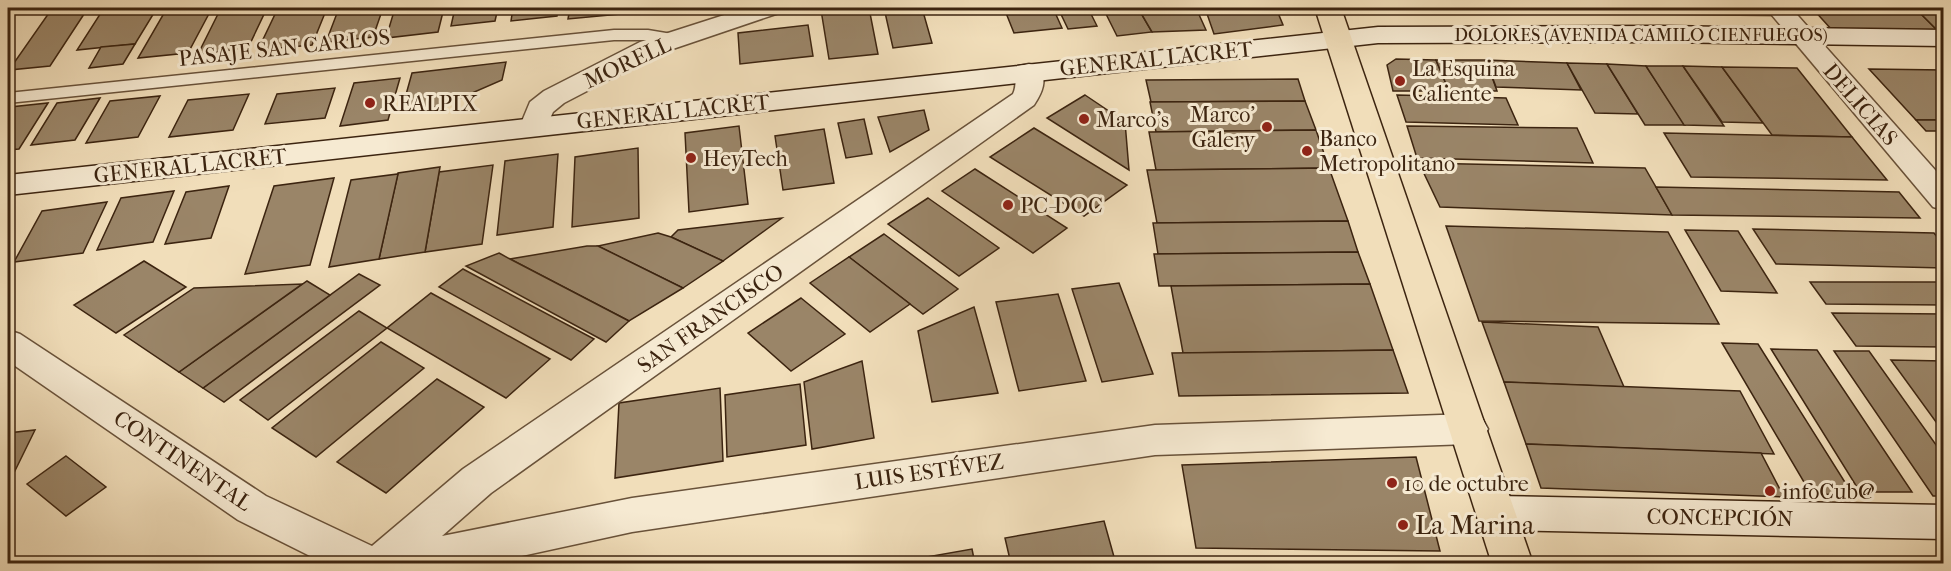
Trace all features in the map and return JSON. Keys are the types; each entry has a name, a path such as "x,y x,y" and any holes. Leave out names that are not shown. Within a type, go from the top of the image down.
{"main road":[{"path":"1333,23 1395,216 1513,564"}],"street":[{"name":"MORELL","path":"534,126 540,108 554,97 649,48 770,8"},
{"name":"DELICIAS","path":"1779,9 1944,200"},
{"name":"DOLORES (AVENIDA CAMILO CIENFUEGOS)","path":"1333,23 1378,35 1502,33 1944,38"},
{"name":"GENERAL LACRET","path":"8,185 1029,72 1333,23"},
{"name":"SAN FRANCISCO","path":"381,564 477,481 1023,99 1030,87 1029,72"},
{"name":"CONTINENTAL","path":"8,343 252,507 368,564"},
{"name":"LUIS ESTÉVEZ","path":"395,564 632,515 1155,440 1469,429"},
{"name":"CONCEPCIÓN","path":"1497,513 1944,522"}],"lane":[{"path":"1616,8 1779,9"},
{"name":"PASAJE SAN CARLOS","path":"8,98 614,35 648,35 672,39"}],"building":[{"path":"88,8 50,66 9,70 51,10"},
{"path":"104,8 157,8 135,44 77,50"},
{"path":"167,8 212,8 188,53 138,58"},
{"path":"221,8 267,8 248,48 198,54"},
{"path":"278,8 327,8 312,45 258,50"},
{"path":"339,8 383,8 373,37 326,42"},
{"path":"395,8 444,8 438,32 386,38"},
{"path":"455,8 498,8 495,21 451,26"},
{"path":"513,8 558,8 557,16 511,21"},
{"path":"570,8 620,8 620,14 568,19"},
{"path":"869,8 878,54 829,59 821,10"},
{"path":"884,8 922,8 932,43 893,48"},
{"path":"1004,8 1053,8 1062,28 1014,33"},
{"path":"1058,8 1088,8 1097,26 1068,29"},
{"path":"1103,8 1138,8 1152,32 1117,36"},
{"path":"1138,8 1196,8 1206,30 1152,32"},
{"path":"1205,8 1276,8 1283,25 1214,34"},
{"path":"1812,8 1915,8 1939,32 1832,30"},
{"path":"1915,8 1944,8 1944,32 1939,32"},
{"path":"808,25 813,56 740,64 738,33"},
{"path":"135,44 123,64 89,68 101,47"},
{"path":"1396,59 1436,60 1449,91 1393,91 1387,65"},
{"path":"1436,60 1486,60 1497,91 1449,91"},
{"path":"1486,60 1567,63 1581,90 1496,87"},
{"path":"506,62 502,80 440,107 402,109 412,73"},
{"path":"1567,63 1607,64 1638,114 1595,113"},
{"path":"1607,64 1646,66 1685,125 1645,125"},
{"path":"1646,66 1683,66 1724,126 1684,125"},
{"path":"1683,66 1722,67 1763,123 1722,122"},
{"path":"1722,67 1797,68 1852,137 1772,135"},
{"path":"1869,69 1944,70 1944,120 1916,120"},
{"path":"400,78 388,120 340,126 354,83"},
{"path":"1298,79 1305,101 1151,102 1146,80"},
{"path":"335,88 325,118 265,124 277,94"},
{"path":"249,94 233,130 169,137 188,100"},
{"path":"1085,95 1125,122 1129,170 1047,118"},
{"path":"1397,95 1506,98 1518,125 1406,122"},
{"path":"160,96 138,137 86,143 110,101"},
{"path":"100,98 75,140 31,145 57,103"},
{"path":"1305,101 1316,130 1156,132 1150,102"},
{"path":"48,103 19,149 8,150 8,111 10,107"},
{"path":"924,110 929,130 890,152 878,117"},
{"path":"864,119 872,154 846,158 838,123"},
{"path":"1916,120 1944,120 1944,131 1926,131"},
{"path":"739,126 748,204 689,212 685,133"},
{"path":"1407,126 1577,128 1593,163 1417,158"},
{"path":"1034,128 1127,185 1084,216 990,157"},
{"path":"824,129 834,183 783,190 775,136"},
{"path":"1316,130 1329,168 1156,170 1149,132"},
{"path":"1664,133 1852,137 1887,180 1691,177"},
{"path":"638,148 639,218 572,227 575,157"},
{"path":"558,154 553,227 497,235 505,161"},
{"path":"1419,163 1645,168 1672,215 1440,207"},
{"path":"493,165 482,244 425,252 439,172"},
{"path":"440,167 425,252 379,259 398,173"},
{"path":"1329,168 1348,221 1157,223 1147,170"},
{"path":"975,169 1067,228 1033,253 942,191"},
{"path":"398,174 379,259 329,267 351,180"},
{"path":"334,178 310,265 245,274 274,186"},
{"path":"229,186 211,238 165,244 186,192"},
{"path":"1656,187 1899,192 1920,218 1672,215"},
{"path":"174,191 153,242 97,250 121,198"},
{"path":"928,198 999,248 959,276 888,224"},
{"path":"107,202 83,253 14,262 42,211"},
{"path":"782,218 723,261 671,237 678,230"},
{"path":"1348,221 1358,252 1158,254 1153,223"},
{"path":"1446,226 1668,232 1719,324 1479,321"},
{"path":"1753,229 1934,233 1944,246 1944,268 1776,264"},
{"path":"1685,230 1738,231 1777,293 1721,291"},
{"path":"658,233 723,261 683,288 598,246"},
{"path":"884,234 958,289 923,314 849,257"},
{"path":"598,246 683,288 629,321 510,259"},
{"path":"1358,252 1370,284 1159,286 1154,254"},
{"path":"499,253 629,321 606,342 466,266"},
{"path":"849,257 910,304 870,332 810,283"},
{"path":"144,261 186,287 116,333 74,305"},
{"path":"463,269 594,339 571,360 439,287"},
{"path":"359,274 380,285 224,402 203,388"},
{"path":"307,281 330,295 203,388 179,372"},
{"path":"1810,282 1944,282 1944,305 1826,304"},
{"path":"1119,283 1153,374 1102,382 1072,289"},
{"path":"302,284 179,372 124,335 194,288"},
{"path":"1370,284 1393,350 1183,353 1171,286"},
{"path":"431,293 550,359 506,398 387,328"},
{"path":"1058,294 1086,381 1019,391 996,302"},
{"path":"801,298 845,334 791,371 748,333"},
{"path":"974,307 998,393 932,402 918,331"},
{"path":"359,311 387,328 268,420 240,400"},
{"path":"1832,313 1944,314 1944,347 1856,346"},
{"path":"1482,322 1598,327 1624,387 1504,382"},
{"path":"381,342 424,368 316,457 272,428"},
{"path":"1722,343 1758,344 1853,495 1811,494"},
{"path":"1771,349 1817,350 1912,492 1860,492"},
{"path":"1393,350 1408,393 1179,396 1172,353"},
{"path":"1834,351 1869,351 1944,456 1944,496 1933,496"},
{"path":"1891,360 1944,361 1944,433"},
{"path":"862,361 874,438 812,449 804,382"},
{"path":"437,379 484,407 386,493 337,462"},
{"path":"1504,382 1740,391 1774,454 1526,444"},
{"path":"800,384 806,445 727,457 725,395"},
{"path":"720,388 723,461 615,478 619,403"},
{"path":"35,430 8,485 8,433"},
{"path":"1526,444 1761,453 1784,497 1541,488"},
{"path":"66,456 106,487 66,516 27,484"},
{"path":"1416,457 1440,551 1196,548 1182,465"},
{"path":"1104,521 1116,564 1011,564 1005,538"},
{"path":"972,549 975,564 887,564"}],"place":[{"name":"La Esquina Caliente","path":"1400,81"},
{"name":"REALPIX","path":"370,103"},
{"name":"Marco's","path":"1084,119"},
{"name":"Marco' Galery","path":"1267,127"},
{"name":"Banco Metropolitano","path":"1307,151"},
{"name":"HeyTech","path":"691,158"},
{"name":"PC-DOC","path":"1008,205"},
{"name":"10 de octubre","path":"1392,483"},
{"name":"infoCub@","path":"1770,491"},
{"name":"La Marina","path":"1403,525"}]}
